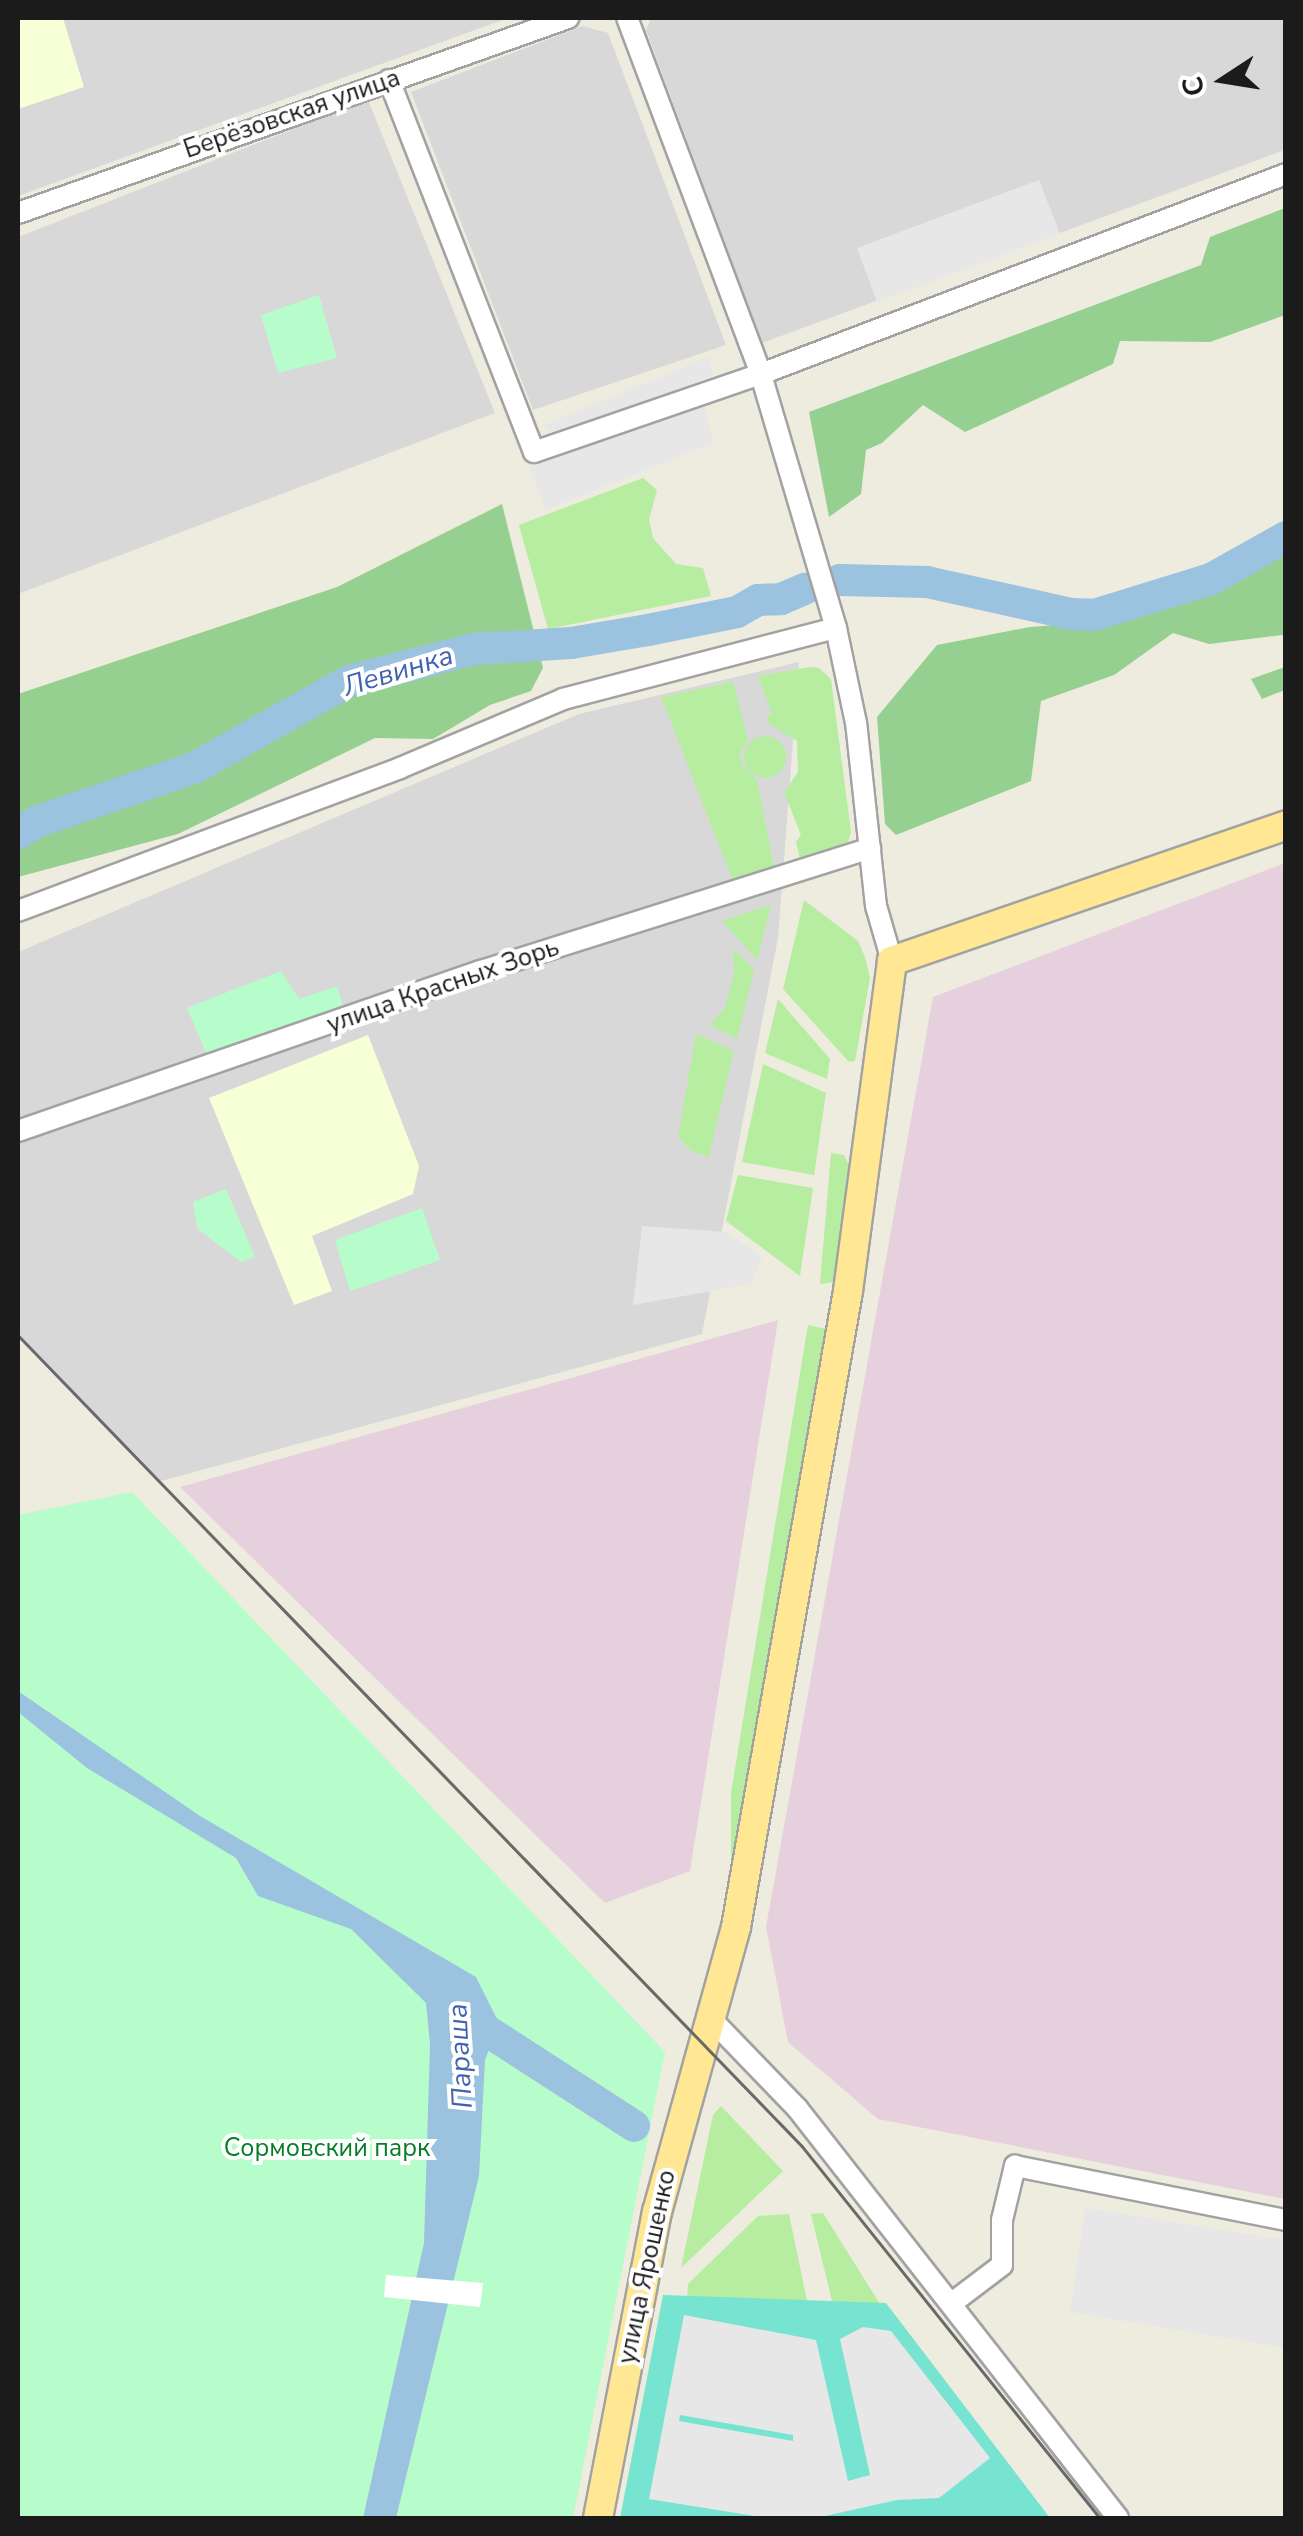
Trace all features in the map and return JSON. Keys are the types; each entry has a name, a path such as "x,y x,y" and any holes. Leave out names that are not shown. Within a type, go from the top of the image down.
{"main road":[{"path":"892,961 1286,825"},
{"name":"улица Ярошенко","path":"598,2518 656,2212 736,1927 844,1310 892,961"}],"street":[{"name":"Берёзовская улица","path":"18,213 568,18"},
{"path":"627,18 761,374 836,628 856,722 876,906 892,961"},
{"path":"389,80 534,452 761,374 1286,174"},
{"path":"18,912 400,768 564,700 836,628"},
{"name":"улица Красных Зорь","path":"18,1131 492,968 870,848"},
{"path":"712,2020 762,2066 798,2108 1118,2518"},
{"path":"952,2303 1002,2265 1002,2220 1015,2166 1286,2220"}],"shaded area":[{"path":"18,18 508,18 18,196"},
{"path":"18,18 63,18 84,87 18,109"},
{"path":"651,18 1285,18 1285,145 1282,151 762,343 646,30"},
{"path":"583,26 608,33 726,345 533,410 411,92"},
{"path":"368,100 495,413 18,594 18,237"},
{"path":"1039,180 1060,234 877,302 857,248"},
{"path":"708,357 713,375 578,429 550,432 542,426"},
{"path":"704,404 714,443 546,510 526,458"},
{"path":"799,662 778,938 702,1334 161,1481 18,1335 18,952 579,714"},
{"path":"1285,863 1285,2199 878,2119 788,2042 766,1927 933,997"},
{"path":"368,1035 419,1166 413,1194 312,1236 332,1291 294,1305 209,1098"},
{"path":"642,1226 726,1232 762,1257 751,1284 633,1305"},
{"path":"778,1320 690,1871 605,1903 180,1487"},
{"path":"1085,2208 1285,2240 1285,2348 1070,2312"},
{"path":"663,2295 886,2303 1050,2518 620,2518"},
{"path":"684,2315 816,2340 848,2481 870,2475 840,2339 863,2327 891,2331 990,2458 939,2498 897,2500 816,2518 767,2518 649,2499","holes":["680,2415 793,2435 793,2441 679,2421"]}],"green space":[{"path":"1285,208 1285,315 1210,342 1120,341 1113,364 965,432 923,405 882,443 866,450 861,494 829,517 809,412 1201,265 1210,237"},
{"path":"319,295 337,358 278,373 261,315"},
{"path":"643,478 657,490 649,520 653,538 676,564 703,568 711,596 548,629 519,525"},
{"path":"502,504 543,668 531,691 490,705 433,739 375,738 178,834 18,877 18,694 337,587"},
{"path":"1285,546 1285,641 1283,635 1209,644 1173,633 1114,675 1041,701 1031,781 896,835 885,824 877,717 937,645 1030,627 1097,622 1216,586"},
{"path":"1285,667 1285,690 1262,699 1251,679"},
{"path":"819,668 831,679 851,832 848,842 800,859 796,842 801,835 784,792 798,772 797,741 769,724 767,716 772,713 758,676"},
{"path":"733,682 748,740 740,753 743,766 757,780 775,873 735,886 661,697"},
{"path":"765,736 780,742 786,757 780,772 765,778 750,772 744,757 750,742"},
{"path":"804,900 858,941 865,957 870,978 855,1061 849,1062 783,989"},
{"path":"771,905 757,960 722,921"},
{"path":"733,948 754,970 737,1039 710,1025 725,1007 734,974"},
{"path":"281,971 299,999 337,986 343,1006 207,1055 187,1008"},
{"path":"778,999 830,1059 827,1079 765,1053"},
{"path":"696,1034 734,1051 709,1157 691,1151 678,1137"},
{"path":"763,1064 826,1093 814,1175 742,1162"},
{"path":"831,1153 844,1155 849,1166 840,1274 834,1282 820,1284"},
{"path":"738,1175 813,1188 800,1276 726,1221"},
{"path":"226,1189 255,1257 241,1262 197,1228 193,1202"},
{"path":"422,1208 440,1260 350,1291 335,1240"},
{"path":"808,1325 831,1330 731,1877 731,1793"},
{"name":"Сормовский парк","path":"132,1492 665,2052 573,2518 18,2518 18,1515"},
{"path":"721,2106 783,2171 681,2268 713,2115"},
{"path":"823,2213 890,2320 838,2326 811,2214"},
{"path":"789,2214 813,2330 687,2302 688,2284 758,2216"}],"water":[{"name":"Параша","path":"18,1691 200,1816 476,1977 499,2023 485,2060 479,2176 396,2518 363,2518 424,2243 430,2044 426,2003 351,1929 258,1896 236,1858 87,1768 18,1712"}],"pier":[{"path":"386,2275 483,2283 480,2307 384,2297"}],"waterway":[{"name":"Левинка","path":"840,580 927,582 1071,614 1094,615 1211,579 1286,537"},
{"name":"Левинка","path":"18,834 36,822 194,768 349,681 474,649 571,643 648,630 737,612 758,600 781,599 805,589"},
{"name":"Параша","path":"461,2014 634,2126"}],"tram line":[{"path":"18,1335 802,2146 1100,2518"}]}
